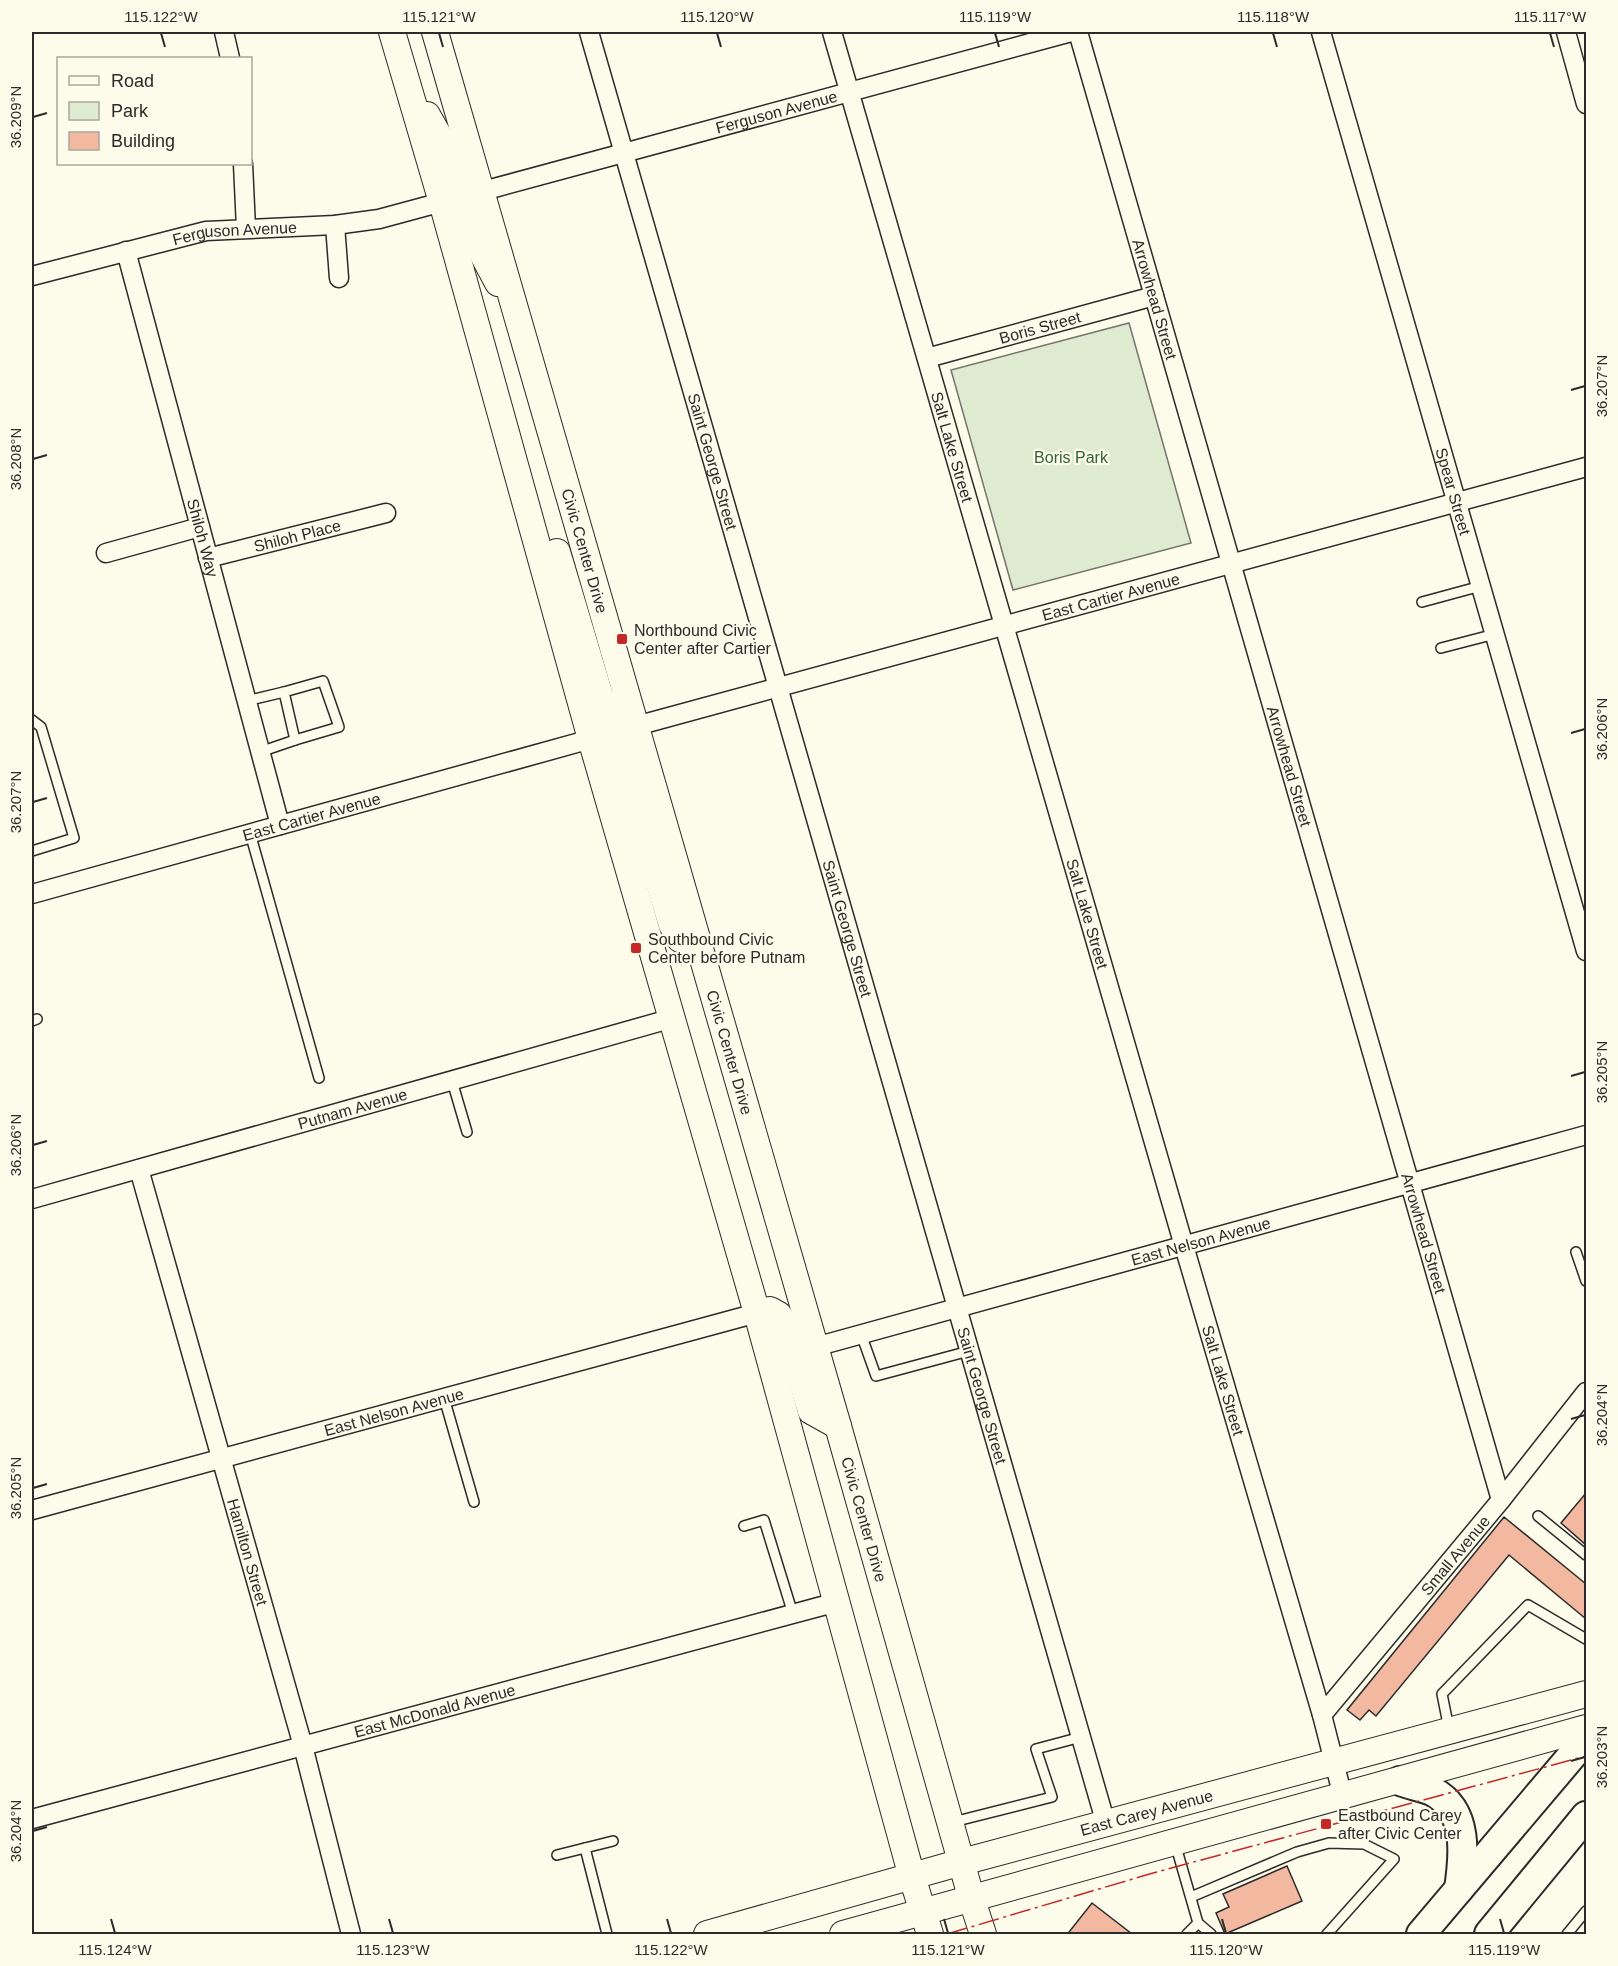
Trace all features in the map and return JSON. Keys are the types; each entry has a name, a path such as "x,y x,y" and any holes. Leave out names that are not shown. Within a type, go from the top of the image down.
{"main road":[{"path":"392,32 442,202 591,739 757,1312 912,1877 927,1924"},
{"name":"Civic Center Drive","path":"435,32 483,191 983,1935"},
{"path":"404,72 447,150 454,173 473,191 483,191"},
{"path":"442,202 456,202 465,209 473,236 523,331"},
{"path":"532,524 549,534 556,550 600,696 611,718 620,726 636,726"},
{"path":"591,739 601,736 612,738 618,748 672,926 680,939 699,948"},
{"path":"757,1312 770,1310 779,1315 787,1332 811,1411 838,1426"},
{"name":"East Carey Avenue","path":"707,1935 962,1862 1587,1694"},
{"path":"843,1935 927,1924 972,1900 1587,1728"},
{"path":"1421,1935 1587,1738"},
{"path":"1400,1781 1432,1792 1445,1802 1455,1815 1462,1836 1464,1854 1459,1889"},
{"path":"1489,1935 1587,1816"}],"street":[{"path":"224,32 230,57"},
{"name":"Saint George Street","path":"589,32 1106,1824"},
{"name":"Salt Lake Street","path":"832,32 1322,1715 1343,1797"},
{"name":"Ferguson Avenue","path":"483,191 1071,32"},
{"name":"Arrowhead Street","path":"1078,32 1501,1500"},
{"name":"Spear Street","path":"1321,32 1587,951"},
{"path":"1566,32 1587,104"},
{"path":"243,165 246,228"},
{"name":"Ferguson Avenue","path":"32,276 206,231 335,225 379,219 442,202"},
{"path":"335,225 339,278"},
{"name":"Shiloh Way","path":"126,251 280,825"},
{"name":"Boris Street","path":"927,358 1154,296"},
{"name":"East Cartier Avenue","path":"636,726 1587,467"},
{"name":"Shiloh Place","path":"208,558 386,513"},
{"path":"106,554 200,527"},
{"name":"East Cartier Avenue","path":"32,894 591,739"},
{"name":"Putnam Avenue","path":"32,1199 673,1018"},
{"name":"East Nelson Avenue","path":"815,1347 1587,1136"},
{"name":"Hamilton Street","path":"139,1169 303,1746 351,1935"},
{"name":"East Nelson Avenue","path":"32,1510 757,1312"},
{"name":"Small Avenue","path":"1322,1715 1501,1500 1587,1392"},
{"name":"East McDonald Avenue","path":"32,1819 837,1602"}],"lane":[{"path":"1422,602 1481,586"},
{"path":"1441,648 1495,634"},
{"path":"246,701 323,681 339,727 260,752"},
{"path":"284,692 295,740"},
{"path":"32,720 41,727 74,838 32,851"},
{"path":"250,833 319,1078"},
{"path":"452,1081 467,1132"},
{"path":"1576,1252 1587,1281"},
{"path":"861,1334 876,1376 969,1351"},
{"path":"444,1398 474,1503"},
{"path":"1538,1516 1587,1555"},
{"path":"744,1526 764,1520 793,1614"},
{"path":"1449,1731 1442,1694 1528,1605 1587,1639"},
{"path":"951,1822 1052,1797 1036,1749 1081,1737"},
{"path":"557,1855 613,1841"},
{"path":"1175,1843 1198,1923 1211,1935"},
{"path":"1191,1897 1298,1852 1329,1844 1364,1844 1394,1859 1327,1935"},
{"path":"585,1848 607,1935"},
{"path":"1567,1935 1587,1911"},
{"path":"1187,1935 1198,1923"}],"green space":[{"name":"Boris Park","path":"1129,323 1191,543 1013,590 951,370"}],"building":[{"path":"1586,1493 1586,1545 1561,1523"},
{"path":"1504,1517 1586,1584 1586,1619 1509,1555 1376,1716 1369,1710 1360,1720 1347,1710"},
{"path":"1287,1866 1302,1901 1225,1934 1216,1913 1229,1907 1223,1894"},
{"path":"1092,1903 1132,1934 1072,1934 1069,1932"}],"power":[{"path":"947,1934 1153,1873 1586,1756"}],"place":[{"name":"Northbound Civic Center after Cartier","path":"622,639"},
{"name":"Southbound Civic Center before Putnam","path":"636,948"},
{"name":"Eastbound Carey after Civic Center","path":"1326,1824"}]}
